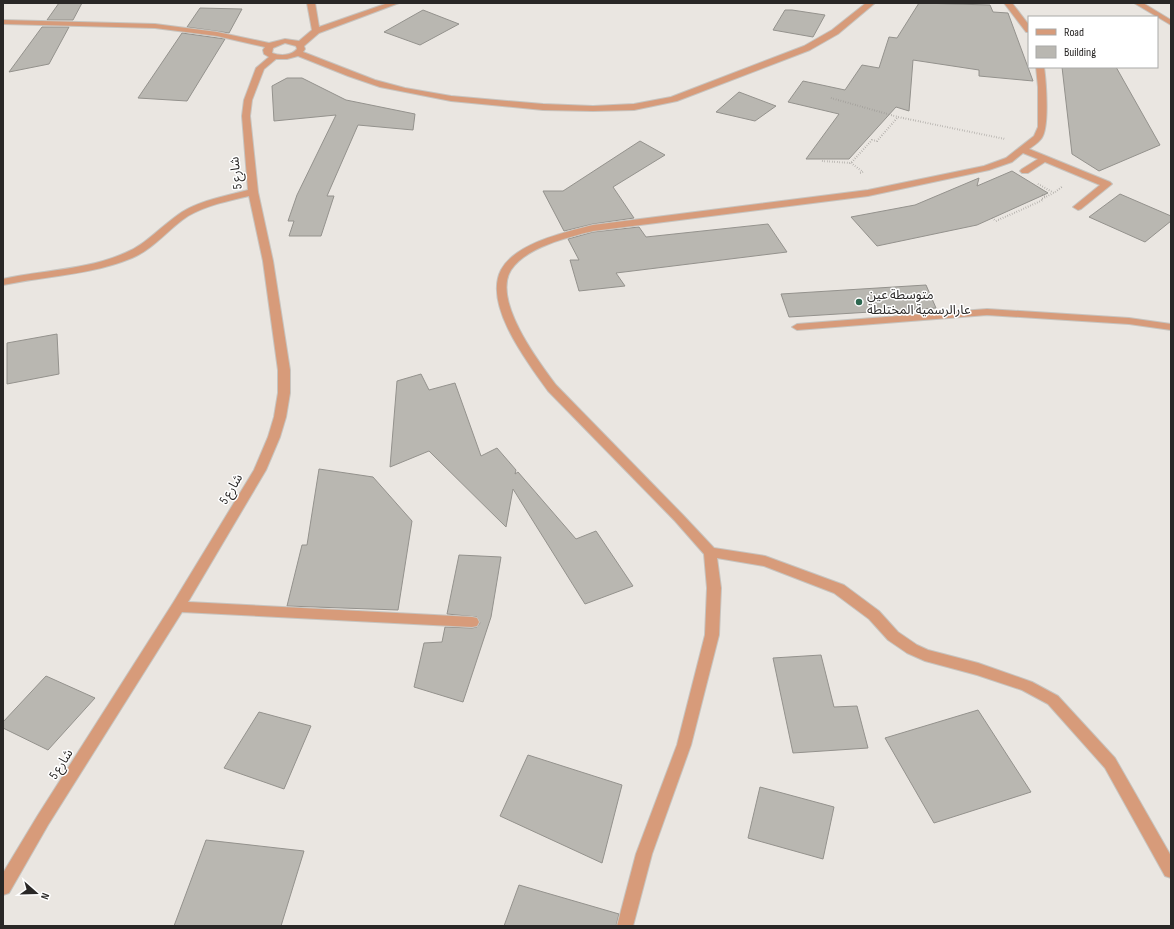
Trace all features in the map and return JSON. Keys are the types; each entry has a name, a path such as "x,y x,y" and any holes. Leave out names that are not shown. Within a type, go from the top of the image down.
{"street":[{"path":"311,3 316,31"},
{"path":"3,22 155,26 217,34 291,56 316,31 395,3"},
{"path":"272,51 285,41 294,42 299,49 365,80 433,96 502,104 546,107 637,107 657,104 674,99 806,48 835,32 872,3"},
{"path":"1008,3 1028,29"},
{"path":"1138,3 1171,23"},
{"name":"شارع 5","path":"3,888 43,820 178,607 260,470 274,437 280,418 284,393 284,370 268,261 253,192 246,116 248,100 260,68 272,51"},
{"path":"625,926 644,854 684,745 712,635 714,588 710,552 674,512 552,388 538,370 516,334 507,313 502,294 505,272 520,256 569,234 592,228 852,195 903,187 986,168 1009,160 1038,138 1042,127 1042,87 1040,68"},
{"path":"1028,147 1045,158 1107,184 1078,207"},
{"path":"1025,171 1045,158"},
{"path":"3,282 71,271 115,261 145,247 168,227 188,213 214,202 253,192"},
{"path":"797,327 987,312 1121,320 1171,327"},
{"path":"710,552 765,561 839,589 874,615 893,636 912,649 925,655 978,669 1027,686 1052,700 1110,763 1171,871"},
{"path":"178,607 472,622"}],"path":[{"path":"831,98 898,117 1028,147"},
{"path":"822,161 851,163 872,140 877,141 898,117"},
{"path":"992,218 996,221 1043,200 1041,199 1054,193"},
{"path":"1042,195 1046,197"}],"building":[{"path":"59,3 82,3 73,20 47,20"},
{"path":"919,3 990,5 993,12 1008,13 1033,81 979,76 979,70 913,60 909,111 896,107 849,159 806,159 839,114 788,102 803,81 845,90 862,65 879,68 889,37 897,38"},
{"path":"200,8 242,9 229,33 187,27"},
{"path":"423,10 459,24 420,45 384,32"},
{"path":"785,10 825,15 813,37 773,30"},
{"path":"42,27 69,27 49,64 9,72"},
{"path":"182,33 225,39 187,101 138,98"},
{"path":"1062,68 1117,68 1160,145 1099,171 1072,154"},
{"path":"287,78 302,78 346,100 415,114 413,130 358,125 327,196 334,196 321,236 289,236 294,221 288,221 297,195 336,115 274,121 272,86"},
{"path":"739,92 776,106 755,121 716,112"},
{"path":"640,141 665,155 613,187 634,218 593,224 564,231 543,191 563,191"},
{"path":"1012,171 1048,193 977,225 877,246 851,217 915,205 979,178 977,186"},
{"path":"1120,194 1171,216 1171,221 1145,242 1089,217"},
{"path":"768,224 787,252 616,273 625,286 579,291 570,260 579,260 568,239 593,232 639,227 646,237"},
{"name":"متوسطة عين عارالرسمية المختلطة","path":"926,285 936,308 789,317 781,294"},
{"path":"57,334 59,374 7,384 7,343"},
{"path":"421,374 429,390 455,383 481,456 497,448 516,470 515,474 518,472 576,539 596,531 633,586 585,604 513,489 506,527 429,451 390,467 397,381"},
{"path":"319,469 373,477 412,521 398,610 287,606 302,545 307,545"},
{"path":"459,555 501,557 491,617 463,702 414,687 424,643 442,642 445,627 472,628 477,627 480,623 477,617 447,614"},
{"path":"821,655 834,707 857,706 868,748 793,753 773,658"},
{"path":"46,676 95,698 48,750 3,728 3,722"},
{"path":"978,710 1031,792 934,823 885,738"},
{"path":"259,712 311,726 284,789 224,768"},
{"path":"528,755 622,785 602,863 500,816"},
{"path":"760,787 834,807 823,859 748,838"},
{"path":"206,840 304,851 281,926 174,926"},
{"path":"519,885 619,914 616,926 504,926"}],"place":[{"name":"متوسطة عين عارالرسمية المختلطة","path":"859,302"}]}
